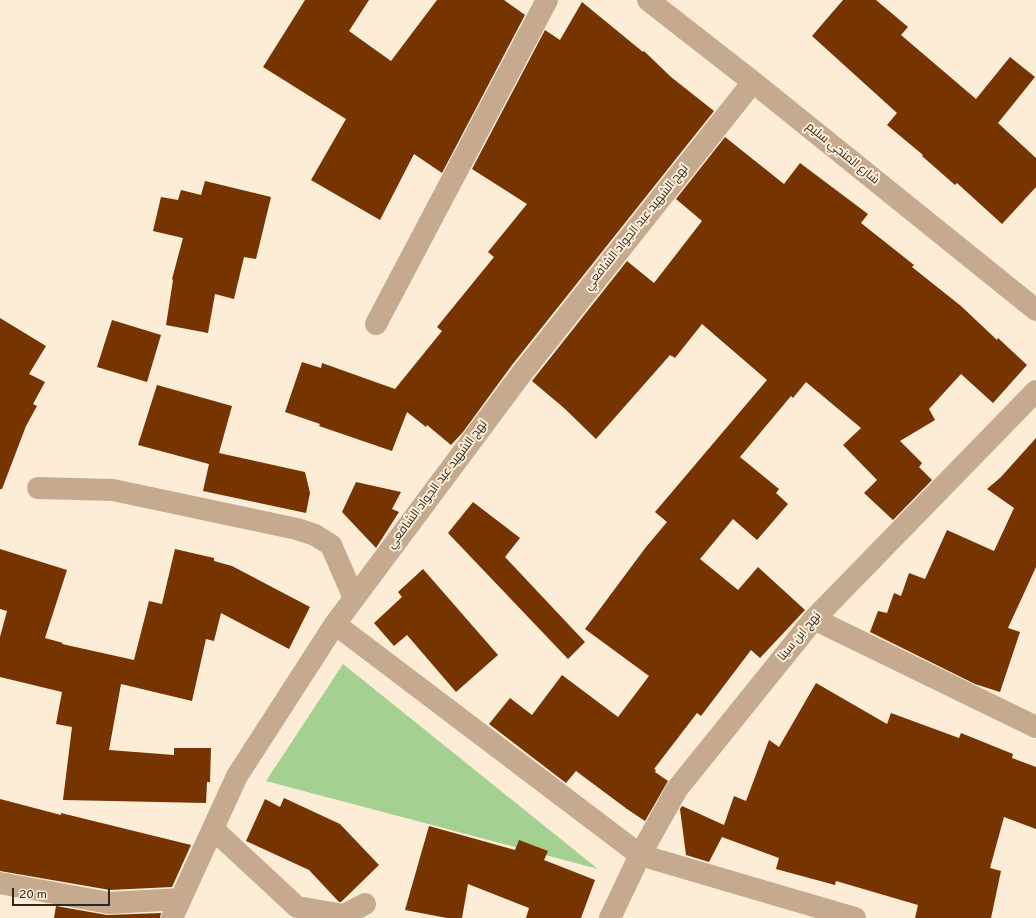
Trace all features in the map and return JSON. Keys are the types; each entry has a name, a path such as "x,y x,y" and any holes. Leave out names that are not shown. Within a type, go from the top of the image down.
{"street":[{"path":"376,324 547,0"},
{"name":"شارع المنجي سليم","path":"648,0 753,82 1036,310"},
{"name":"نهج الشهيد عبد الجواد الشافعي","path":"177,908 237,776 335,624 522,373 753,82"},
{"name":"نهج ابن سينا","path":"610,918 640,855 677,789 814,619 1036,391"},
{"path":"38,488 112,490 297,529 315,535 331,545 354,598"},
{"path":"814,619 1036,727"},
{"path":"335,624 640,855 855,918"},
{"path":"213,829 297,907 344,915 365,904"},
{"path":"0,883 108,903 177,908"}],"green space":[{"path":"343,664 598,869 266,781"}],"building":[{"path":"305,0 369,0 349,31 391,61 437,0 504,0 525,15 442,173 414,154 380,220 311,180 346,119 263,67"},
{"path":"843,0 876,0 908,27 901,35 976,99 1010,57 1035,77 998,123 1036,158 1036,187 1002,224 957,183 955,185 922,156 923,155 887,125 897,113 812,36"},
{"path":"582,2 643,52 644,51 671,77 714,111 512,365 463,432 451,445 427,425 426,427 407,412 392,451 319,426 320,424 285,412 302,362 321,368 322,363 395,389 442,331 437,327 494,257 488,252 527,204 472,169 545,30 560,40"},
{"path":"725,137 784,184 800,163 868,214 861,223 914,265 912,267 961,306 997,340 998,338 1027,365 993,403 961,374 929,409 935,420 900,441 922,463 919,467 932,480 893,520 864,493 877,480 843,445 861,428 806,382 793,398 791,396 740,457 779,489 776,493 788,504 757,540 733,519 700,559 738,590 758,567 805,610 760,658 751,650 701,716 697,713 654,769 656,770 655,772 668,781 645,821 576,771 566,783 489,724 510,698 532,715 562,675 618,717 649,676 585,629 646,547 667,522 655,512 767,380 702,324 675,358 670,355 596,439 564,408 532,381 627,261 654,283 702,221 676,199"},
{"path":"205,181 271,197 256,259 244,257 234,299 215,294 208,333 166,325 172,279 183,238 153,231 161,197 178,200 181,190 201,195"},
{"path":"0,318 46,346 29,374 45,382 33,404 37,406 26,426 2,489 0,489"},
{"path":"112,320 161,335 147,382 97,367"},
{"path":"157,385 232,406 219,453 305,472 310,493 306,513 203,491 209,464 138,445"},
{"path":"1036,438 1036,567 1008,628 1020,632 1000,692 975,684 870,632 878,611 887,613 894,593 901,596 909,573 925,579 947,530 994,551 1014,508 987,489 1001,477"},
{"path":"356,482 401,492 392,509 399,512 376,548 342,512"},
{"path":"473,502 520,538 505,557 585,642 568,659 448,533"},
{"path":"0,549 67,570 45,638 63,643 62,644 134,660 149,601 162,604 175,549 214,558 214,561 232,566 310,607 289,649 221,613 214,641 206,639 192,701 121,684 109,750 174,755 174,748 211,748 210,782 207,782 206,803 63,800 72,727 56,724 62,692 0,677 0,637 7,611 0,609"},
{"path":"423,569 498,655 456,692 407,635 394,646 374,623 402,597 398,592"},
{"path":"816,683 887,724 891,713 959,738 961,733 1013,754 1012,758 1036,767 1036,829 1004,817 990,868 1001,871 991,918 915,918 918,905 836,881 835,885 776,869 779,858 722,837 709,862 686,855 680,809 682,806 724,825 734,796 746,801 769,740 779,747"},
{"path":"284,798 340,824 379,865 341,902 339,902 309,870 246,841 265,799 280,807"},
{"path":"0,799 61,815 61,813 191,845 172,887 110,890 0,871"},
{"path":"429,826 515,850 519,840 548,851 544,860 595,880 581,918 526,918 529,908 468,884 462,918 447,918 405,910"},
{"path":"56,906 107,915 161,913 160,918 54,918"}]}
